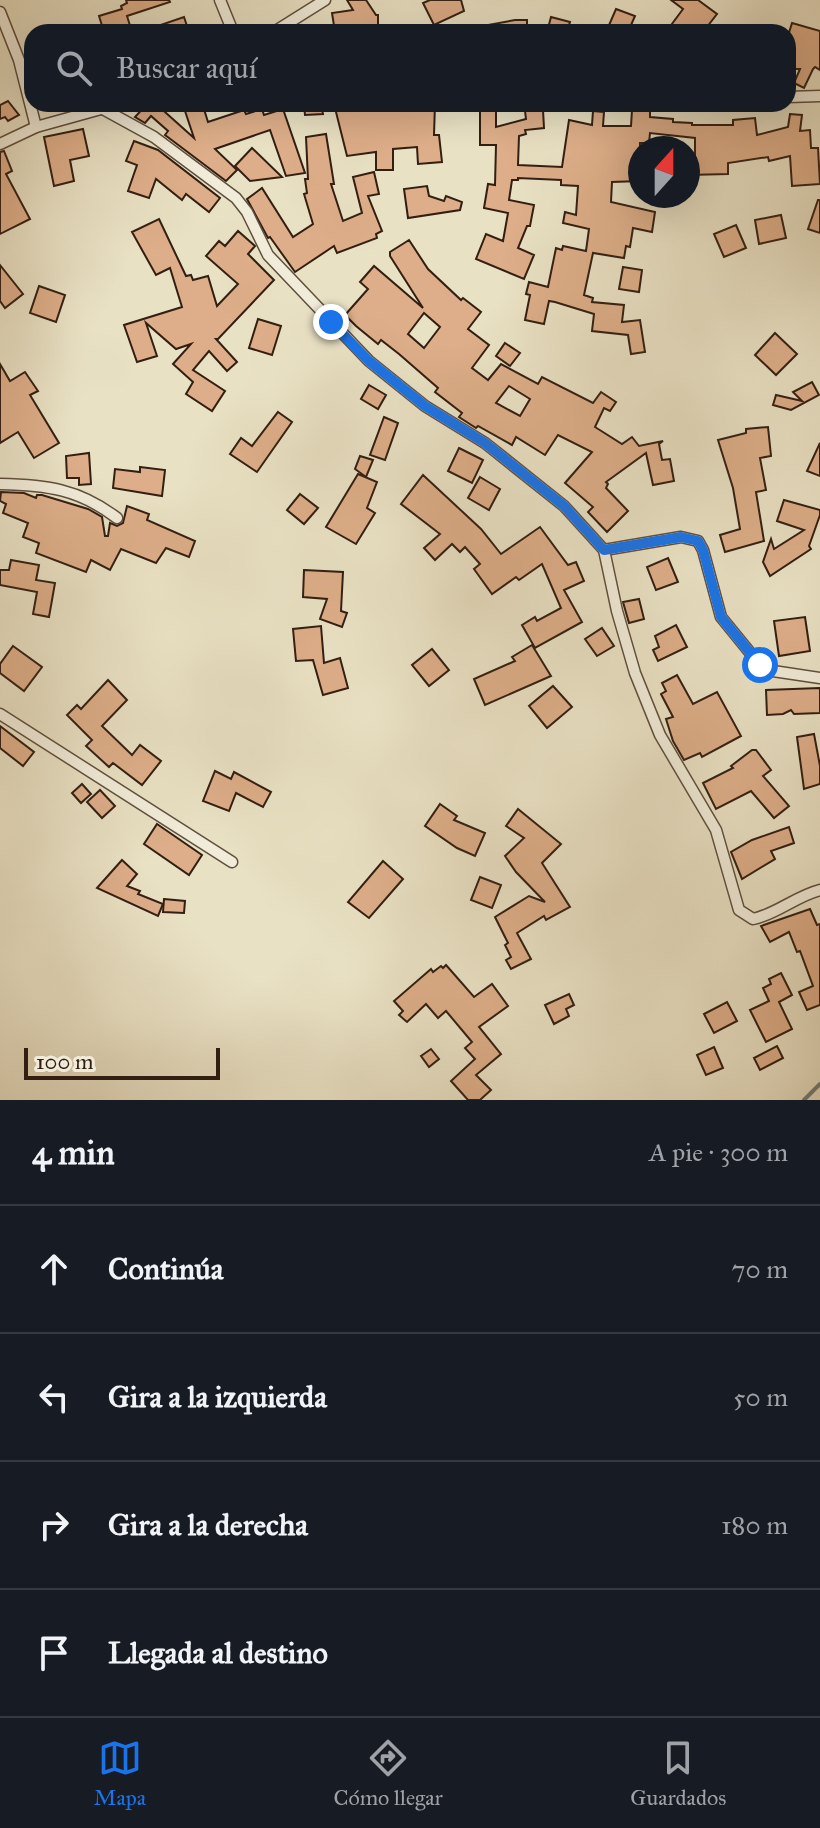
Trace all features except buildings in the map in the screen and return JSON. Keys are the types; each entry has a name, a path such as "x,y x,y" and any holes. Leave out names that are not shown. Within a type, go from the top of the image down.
{"street":[{"path":"220,0 230,24"},
{"path":"287,24 325,0"},
{"path":"0,12 24,80"},
{"path":"796,97 820,96"},
{"path":"32,112 36,127"},
{"path":"0,144 36,127 92,112"},
{"path":"108,112 154,137 236,198 247,212 268,255 369,361 425,406 485,443 564,506 604,550 635,673 660,735 716,830 739,910 753,919 762,917 820,890"},
{"path":"0,484 32,484 79,494 95,501 117,518"},
{"path":"604,550 681,537 698,541 721,617 760,665 773,671 820,678"},
{"path":"0,714 232,862"}],"waterway":[{"path":"804,1100 820,1084"}],"route":[{"path":"331,322 369,361 425,406 485,443 564,506 604,550 681,537 698,541 721,617 760,665"}]}
